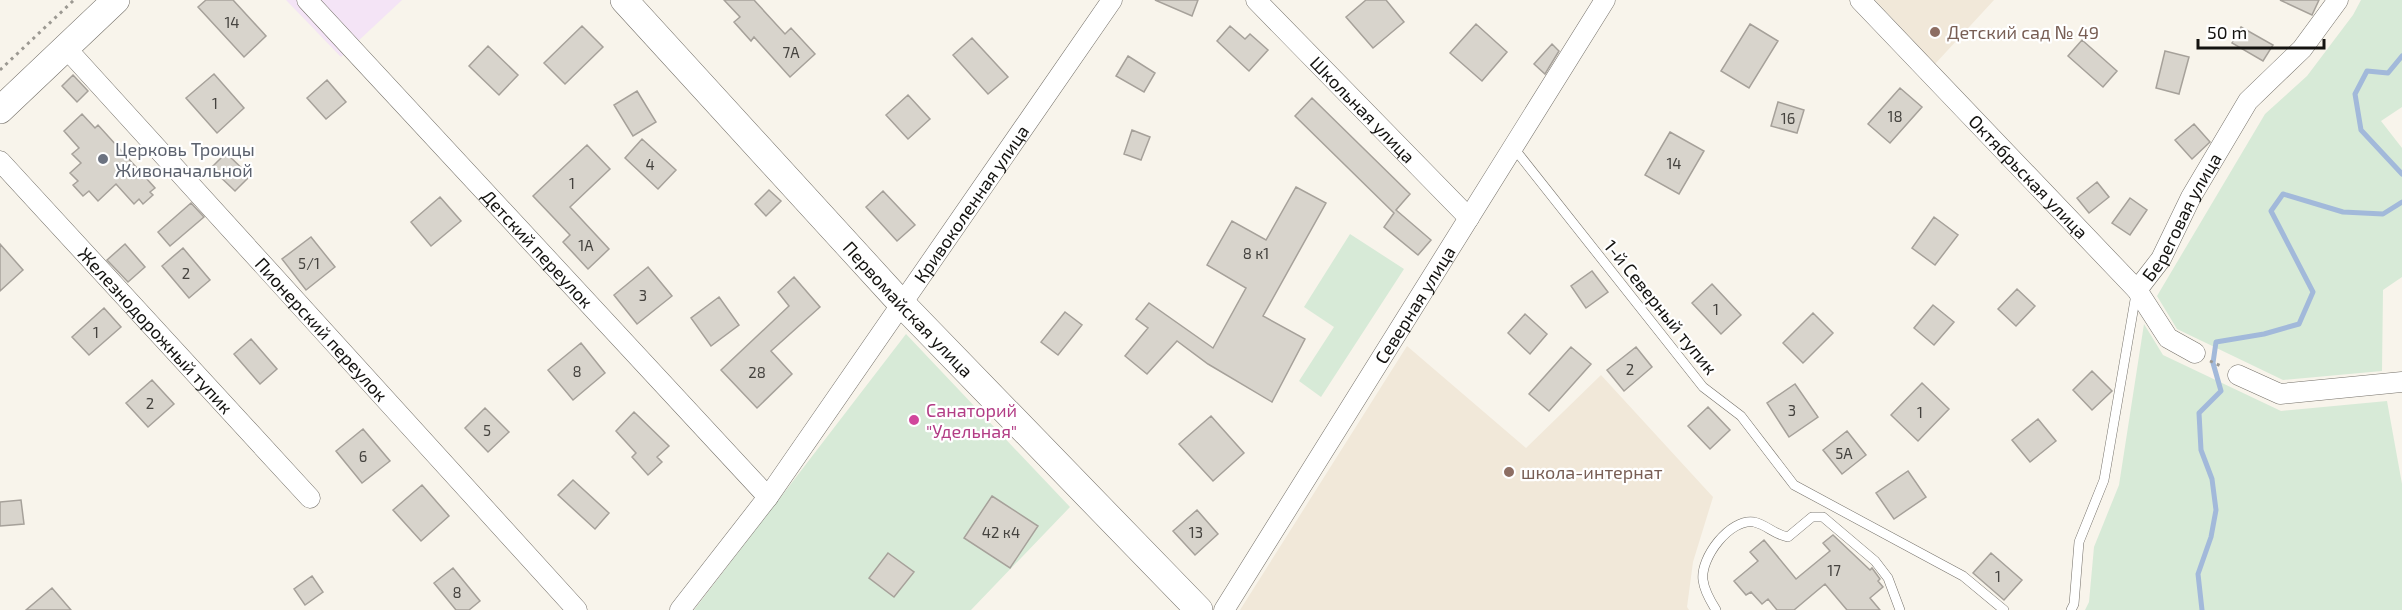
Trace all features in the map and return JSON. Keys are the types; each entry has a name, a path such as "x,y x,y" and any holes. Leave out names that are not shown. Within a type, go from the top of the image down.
{"main road":[{"path":"0,110 116,0"},
{"name":"Первомайская улица","path":"624,0 901,303 1200,610"}],"street":[{"name":"Детский переулок","path":"307,0 768,497"},
{"name":"Кривоколенная улица","path":"680,610 768,497 1112,0"},
{"name":"Школьная улица","path":"1256,0 1469,218"},
{"name":"Северная улица","path":"1224,610 1605,0"},
{"name":"Октябрьская улица","path":"1860,0 2137,290 2168,338 2195,353"},
{"name":"Береговая улица","path":"2137,290 2161,259 2191,197 2248,101 2302,49 2338,0"},
{"name":"Пионерский переулок","path":"66,48 577,610"},
{"name":"Железнодорожный тупик","path":"0,161 310,498"},
{"path":"2238,375 2280,394 2402,382"}],"lane":[{"name":"1-й Северный тупик","path":"1513,147 1702,387 1741,416 1794,486 1963,576 2004,610"},
{"name":"Береговая улица","path":"2071,610 2074,604 2079,542 2104,480 2137,290"},
{"path":"1716,610 1703,579 1707,561 1719,539 1734,527 1753,522 1774,531 1779,536 1788,537 1812,518 1823,517 1875,561 1888,578 1900,610"}],"path":[{"path":"0,70 74,0"},
{"path":"2195,353 2238,375"}],"shaded area":[{"path":"286,0 402,0 341,57"},
{"name":"Детский сад № 49","path":"1875,0 1994,0 1935,64"},
{"name":"школа-интернат","path":"1407,346 1526,448 1601,375 1713,497 1693,562 1687,607 1689,610 1240,610"}],"green space":[{"path":"2361,0 2402,0 2402,107 2381,121 2402,148 2402,277 2383,290 2382,371 2283,380 2177,329 2157,296 2265,114 2307,76 2353,15"},
{"path":"1350,234 1404,269 1321,397 1299,381 1334,327 1304,307"},
{"path":"2144,324 2163,355 2281,411 2387,401 2402,484 2402,610 2085,610 2089,602 2094,547 2119,485"},
{"name":"Санаторий \"Удельная\"","path":"906,334 1070,507 971,610 694,610"}],"building":[{"path":"206,0 233,0 266,36 244,57 198,7"},
{"path":"724,0 754,0 785,34 791,28 815,54 790,77 754,37 751,41 734,22 740,17"},
{"path":"1155,0 1198,0 1192,16"},
{"path":"1366,0 1386,0 1404,22 1373,48 1346,17"},
{"path":"2280,0 2319,0 2312,15"},
{"path":"1476,24 1507,52 1482,81 1450,53"},
{"path":"1750,24 1778,41 1749,88 1721,71"},
{"path":"582,26 603,47 565,84 544,63"},
{"path":"1230,26 1245,39 1250,34 1268,50 1249,71 1217,41"},
{"path":"2241,27 2273,45 2263,61 2232,43"},
{"path":"972,38 1008,77 988,94 953,55"},
{"path":"2082,40 2117,71 2103,87 2068,56"},
{"path":"1552,44 1559,51 1545,74 1534,64"},
{"path":"488,46 518,75 499,95 469,66"},
{"path":"2165,51 2189,57 2179,94 2156,88"},
{"path":"1128,56 1155,73 1144,92 1116,76"},
{"path":"214,74 244,108 217,133 186,98"},
{"path":"73,75 88,91 77,102 62,86"},
{"path":"327,80 346,102 326,119 307,98"},
{"path":"1900,88 1922,107 1890,143 1868,124"},
{"path":"637,91 656,122 633,136 614,105"},
{"path":"908,95 930,119 908,139 886,115"},
{"path":"1312,98 1410,194 1396,210 1431,240 1418,255 1384,227 1394,213 1295,116"},
{"path":"1778,102 1804,110 1797,133 1771,126"},
{"name":"Церковь Троицы Живоначальной","path":"82,114 95,128 98,125 155,188 150,192 153,195 143,204 139,199 134,204 116,184 98,201 89,191 83,196 73,185 78,181 70,173 81,163 72,154 79,148 64,131"},
{"path":"2194,124 2210,142 2192,159 2175,140"},
{"path":"1132,130 1150,137 1141,160 1124,154"},
{"path":"1670,132 1704,151 1679,194 1645,175"},
{"path":"642,139 676,170 658,189 625,158"},
{"path":"587,145 610,169 570,207 609,249 588,269 563,242 570,235 533,196"},
{"path":"226,153 250,176 235,191 211,168"},
{"path":"2097,182 2109,197 2089,213 2077,198"},
{"path":"1296,187 1326,203 1263,316 1305,339 1272,402 1208,364 1177,341 1147,374 1125,356 1148,328 1136,319 1149,303 1213,348 1246,288 1207,265 1232,221 1266,240"},
{"path":"769,190 781,201 766,216 755,204"},
{"path":"883,191 915,225 897,241 866,207"},
{"path":"440,197 461,221 431,246 411,222"},
{"path":"2130,198 2147,210 2130,235 2112,223"},
{"path":"191,203 204,217 170,246 158,232"},
{"path":"1934,217 1958,235 1935,265 1912,248"},
{"path":"311,237 335,267 306,290 282,259"},
{"path":"0,244 23,270 0,291"},
{"path":"125,244 145,267 128,282 107,260"},
{"path":"183,248 210,280 189,298 162,266"},
{"path":"648,267 672,296 637,324 614,295"},
{"path":"1592,271 1608,292 1586,308 1571,286"},
{"path":"794,277 820,307 771,351 792,374 757,408 721,370 789,306 778,292"},
{"path":"1712,284 1741,315 1721,334 1692,303"},
{"path":"2017,289 2035,306 2016,326 1998,309"},
{"path":"719,297 739,325 711,346 691,318"},
{"path":"1933,305 1954,322 1934,345 1914,328"},
{"path":"104,308 121,327 89,355 72,337"},
{"path":"1065,312 1082,325 1058,355 1041,342"},
{"path":"1813,313 1833,333 1803,363 1783,343"},
{"path":"1525,314 1547,334 1530,354 1508,333"},
{"path":"251,339 277,369 260,384 234,354"},
{"path":"581,343 605,373 573,400 548,370"},
{"path":"1571,347 1591,364 1549,411 1529,394"},
{"path":"1636,347 1652,367 1624,391 1607,370"},
{"path":"2092,371 2112,391 2092,410 2073,390"},
{"path":"152,380 174,404 148,427 126,403"},
{"path":"1922,383 1949,409 1918,441 1891,415"},
{"path":"1795,384 1818,417 1789,437 1767,403"},
{"path":"1708,407 1730,430 1710,449 1688,426"},
{"path":"485,408 509,432 488,452 465,428"},
{"path":"634,412 669,446 657,457 662,462 648,475 632,457 636,453 616,431"},
{"path":"1211,416 1244,453 1213,481 1179,444"},
{"path":"2038,419 2056,441 2030,462 2012,440"},
{"path":"363,429 390,461 362,483 336,451"},
{"path":"1847,431 1866,455 1842,474 1823,450"},
{"path":"1908,471 1926,497 1894,519 1876,493"},
{"path":"573,480 609,513 595,529 558,495"},
{"path":"422,485 449,516 421,541 393,510"},
{"path":"992,496 1038,526 1010,568 964,538"},
{"path":"21,500 24,524 0,526 0,502"},
{"path":"1197,510 1218,534 1195,555 1173,531"},
{"path":"1833,535 1870,570 1872,568 1880,579 1878,581 1883,587 1870,598 1880,610 1847,610 1825,584 1794,610 1777,610 1768,599 1762,604 1751,592 1746,595 1734,581 1758,561 1750,552 1764,540 1796,579 1830,551 1823,543"},
{"path":"888,553 914,572 894,597 869,578"},
{"path":"1991,553 2022,580 2004,600 1973,573"},
{"path":"453,568 480,601 469,610 456,610 434,583"},
{"path":"312,576 323,592 305,605 294,589"},
{"path":"52,588 71,610 26,610"}],"waterway":[{"path":"2402,56 2388,73 2367,71 2355,94 2361,130 2402,174"},
{"path":"2202,610 2198,574 2211,537 2216,510 2212,479 2201,450 2199,413 2221,391 2213,363 2216,342 2264,334 2299,324 2313,292 2271,211 2283,194 2343,212 2383,214 2402,202"}],"place":[{"name":"Детский сад № 49","path":"1935,32"},
{"name":"Церковь Троицы Живоначальной","path":"103,159"},
{"name":"Санаторий \"Удельная\"","path":"914,420"},
{"name":"школа-интернат","path":"1509,472"}]}
